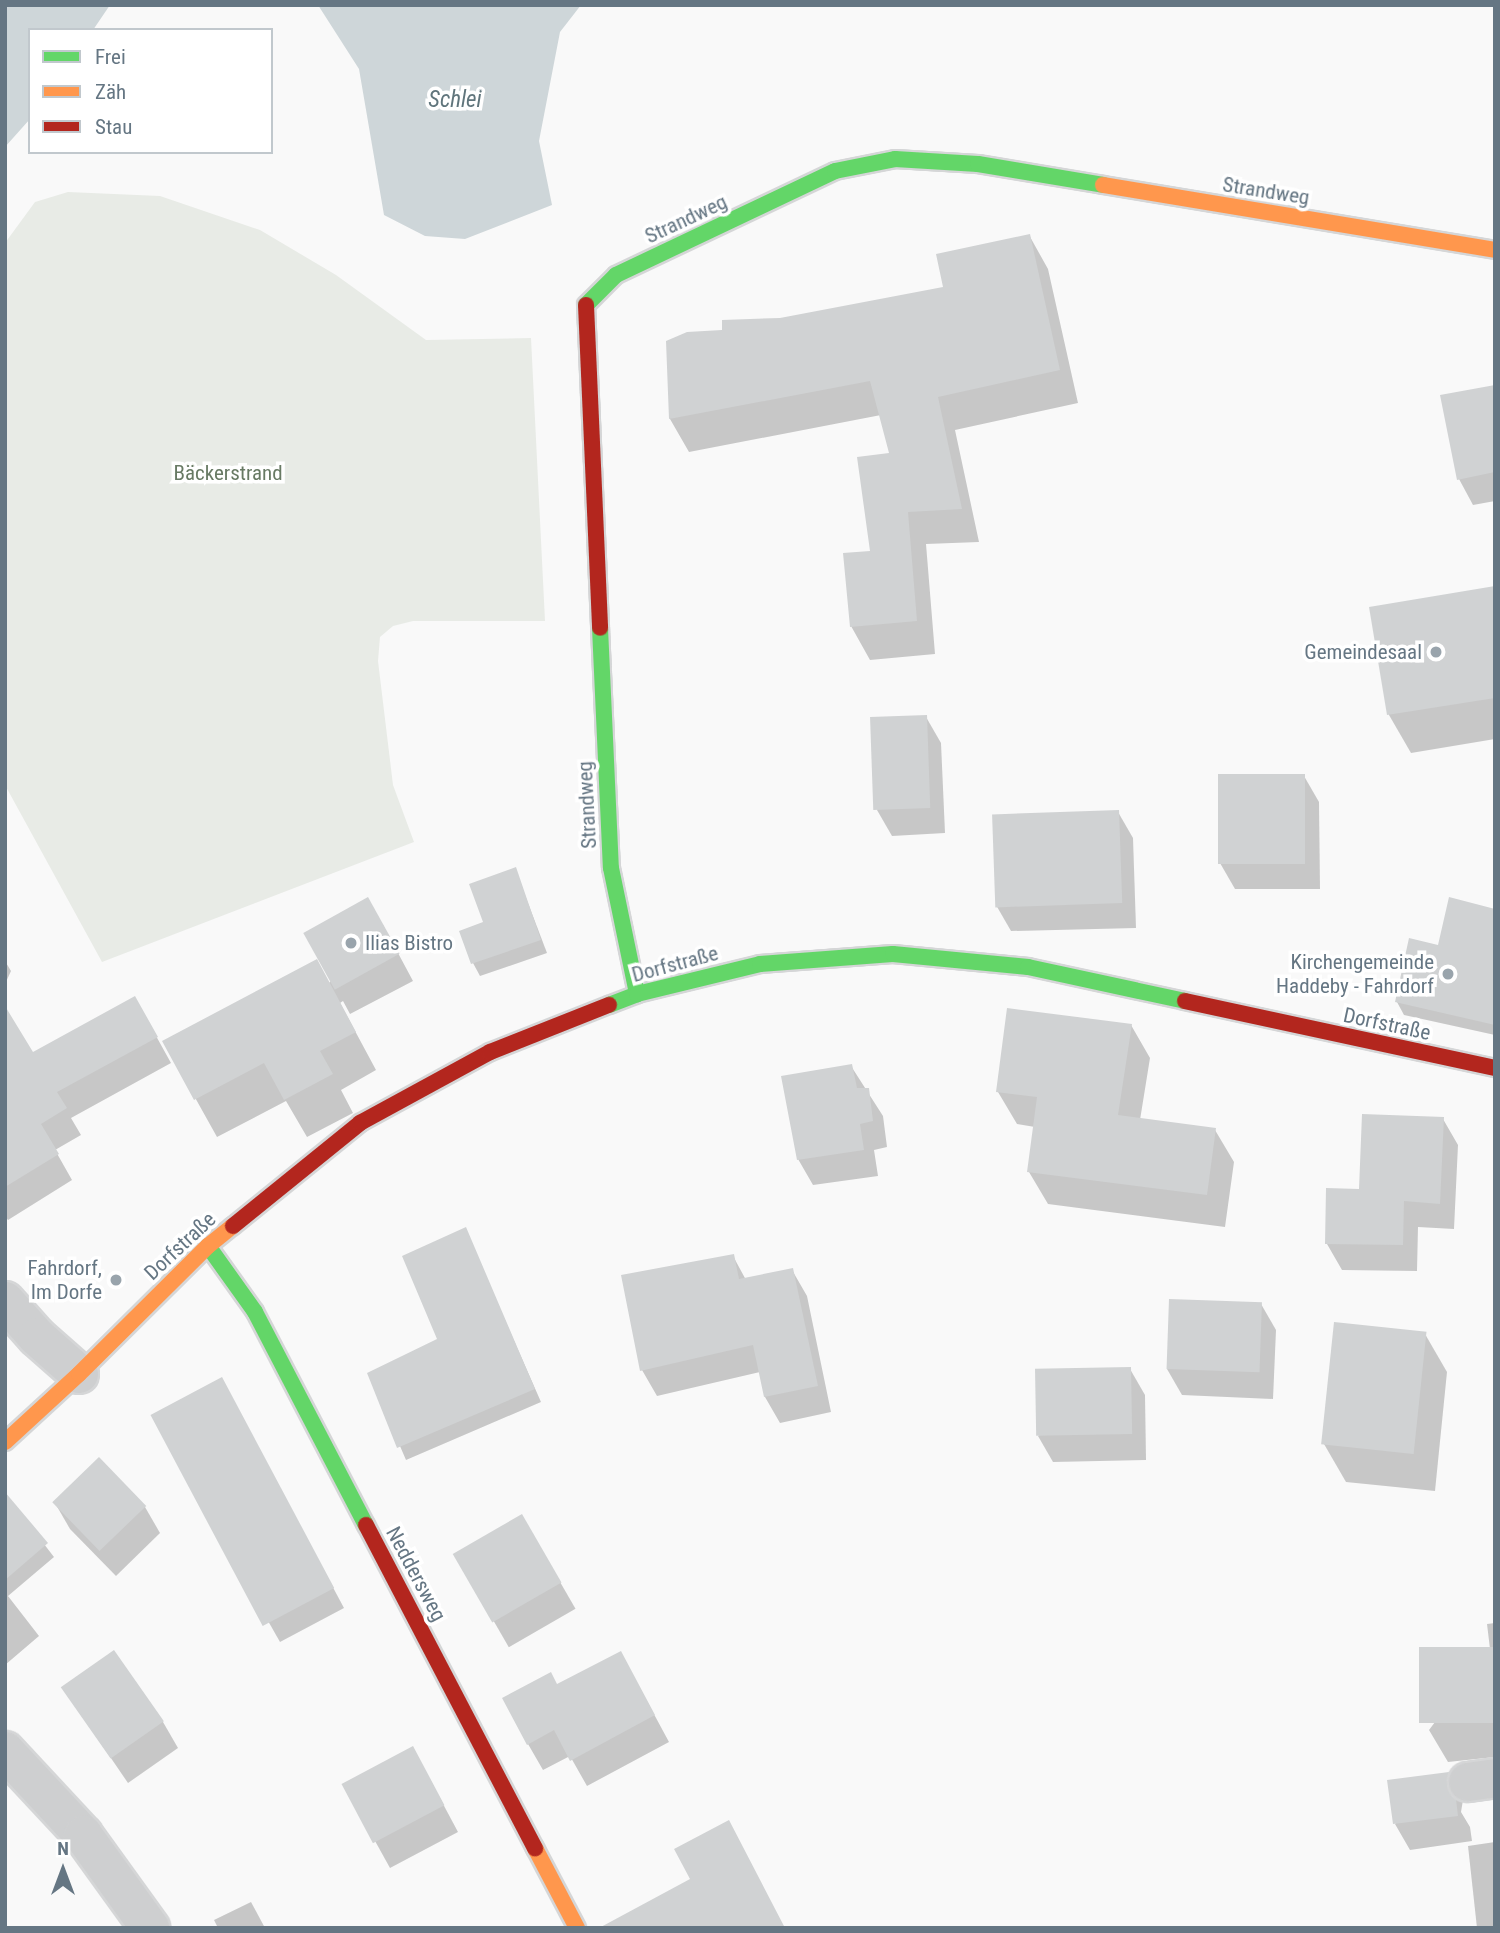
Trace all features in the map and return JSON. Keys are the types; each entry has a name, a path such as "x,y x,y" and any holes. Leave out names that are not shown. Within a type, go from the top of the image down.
{"street":[{"name":"Strandweg","path":"637,994 611,868 586,302 616,275 835,171 895,159 978,164 1495,250"},
{"name":"Dorfstraße","path":"5,1442 79,1374 208,1246 360,1122 490,1052 637,994 760,964 893,954 1028,967 1495,1068"},
{"name":"Neddersweg","path":"208,1246 255,1312 577,1928"},
{"path":"5,1301 37,1337 79,1374"},
{"path":"5,1751 83,1836 150,1928"}],"green space":[{"name":"Bäckerstrand","path":"68,192 160,196 260,230 336,275 426,340 531,338 545,621 413,621 393,626 380,637 378,661 393,785 414,842 102,962 5,785 5,243 35,202"}],"water":[{"path":"5,5 110,5 94,28 28,28 28,121 5,147"},
{"name":"Schlei","path":"318,5 581,5 560,32 539,141 552,205 465,239 425,236 384,215 359,69"}],"building":[{"path":"1030,234 1060,370 938,397 962,509 908,512 917,621 850,627 843,553 870,551 857,457 889,453 870,381 669,419 666,341 687,332 722,330 722,320 780,318 943,287 936,254"},
{"path":"1495,385 1495,472 1457,480 1440,395"},
{"name":"Gemeindesaal","path":"1495,586 1495,698 1387,715 1369,607"},
{"path":"927,715 930,808 873,810 870,717"},
{"path":"1218,774 1305,774 1305,864 1218,864"},
{"path":"1119,810 1122,903 995,907 992,814"},
{"path":"516,867 541,940 471,964 459,931 483,922 469,884"},
{"name":"Ilias Bistro","path":"368,897 400,954 335,990 303,933"},
{"name":"Kirchengemeinde Haddeby - Fahrdorf","path":"1449,897 1495,909 1495,1025 1395,1002 1409,938 1438,945"},
{"path":"317,959 356,1032 320,1051 333,1074 284,1100 264,1063 194,1100 162,1041"},
{"path":"135,996 158,1037 57,1092 67,1108 41,1124 59,1154 5,1187 5,1006 33,1052"},
{"path":"1007,1008 1132,1024 1118,1115 1216,1128 1207,1195 1027,1172 1037,1097 996,1092"},
{"path":"852,1064 857,1088 869,1088 873,1121 860,1124 864,1150 797,1160 781,1076"},
{"path":"1362,1114 1444,1117 1440,1204 1404,1201 1403,1245 1325,1244 1326,1188 1359,1189"},
{"path":"466,1227 535,1389 397,1448 367,1373 437,1339 402,1256"},
{"path":"734,1254 739,1279 793,1268 818,1386 764,1397 753,1345 640,1371 621,1275"},
{"path":"1169,1299 1262,1302 1260,1372 1167,1369"},
{"path":"1334,1322 1426,1332 1414,1454 1321,1444"},
{"path":"1131,1367 1132,1434 1036,1436 1035,1369"},
{"path":"222,1377 334,1588 263,1626 150,1415"},
{"path":"99,1457 146,1506 99,1551 52,1502"},
{"path":"5,1492 48,1543 5,1580"},
{"path":"522,1514 562,1582 492,1622 453,1554"},
{"path":"1419,1647 1495,1647 1495,1723 1419,1723"},
{"path":"114,1650 164,1721 111,1759 61,1687"},
{"path":"621,1651 655,1715 570,1761 554,1730 527,1745 502,1698 551,1672 557,1684"},
{"path":"413,1746 444,1805 373,1843 341,1784"},
{"path":"1449,1772 1447,1786 1456,1799 1458,1816 1393,1824 1387,1780"},
{"path":"729,1820 785,1928 599,1928 690,1879 674,1849"}],"traffic: fast":[{"path":"586,305 616,275 835,171 895,159 978,164 1103,185"},
{"path":"600,628 611,868 637,994"},
{"path":"609,1005 637,994 760,964 893,954 1028,967 1185,1001"},
{"path":"208,1246 255,1312 366,1525"}],"traffic: slow":[{"path":"1103,185 1495,250"},
{"path":"5,1442 79,1374 208,1246 233,1226"},
{"path":"535,1848 577,1928"}],"traffic: jam":[{"path":"586,305 600,628"},
{"path":"1185,1001 1495,1068"},
{"path":"233,1226 360,1123 490,1052 609,1005"},
{"path":"366,1525 535,1848"}],"place":[{"name":"Gemeindesaal","path":"1436,652"},
{"name":"Ilias Bistro","path":"351,943"},
{"name":"Kirchengemeinde Haddeby - Fahrdorf","path":"1448,974"},
{"name":"Fahrdorf, Im Dorfe","path":"116,1280"}]}
